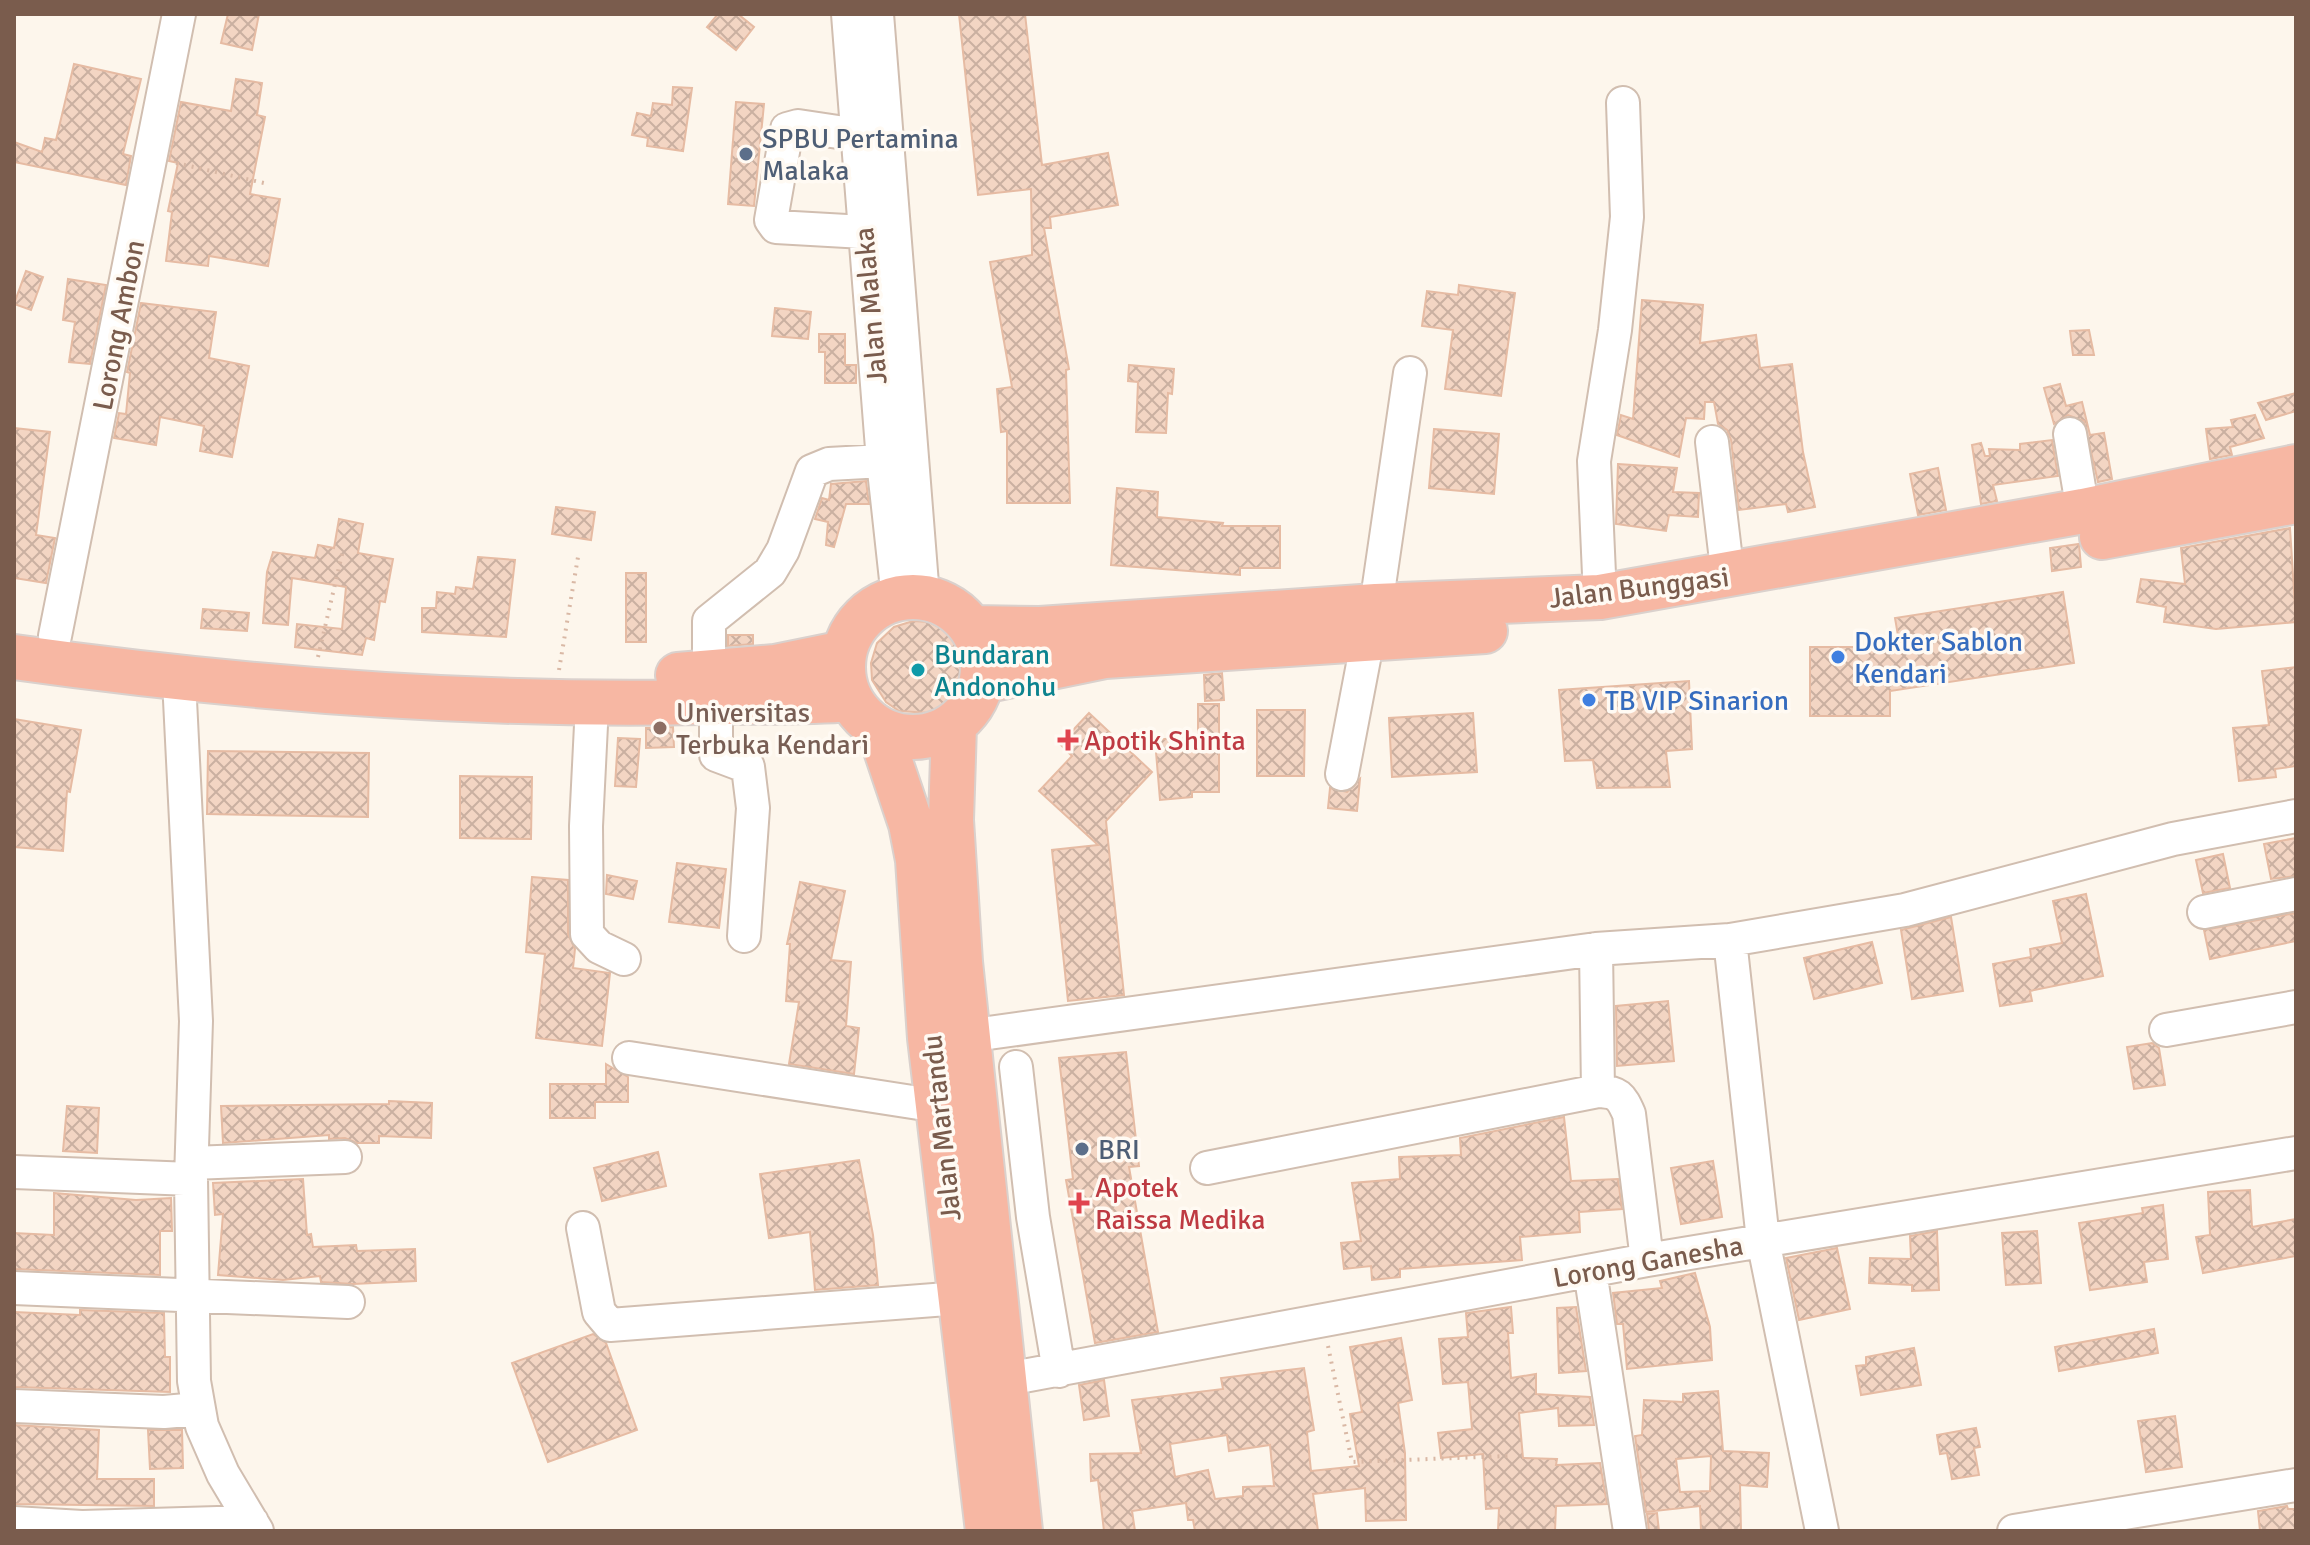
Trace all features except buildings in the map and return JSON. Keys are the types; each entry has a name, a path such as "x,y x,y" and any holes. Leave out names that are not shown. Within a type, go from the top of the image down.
{"highway":[{"name":"Jalan Bunggasi","path":"973,628 1634,619 1707,611 1829,573 2083,511 2296,467"},
{"name":"Jalan Bunggasi","path":"983,681 1105,656 1600,597 1728,577 1829,573 2296,501"},
{"path":"14,657 179,680 575,692 712,688 865,714 904,737 930,736 954,726 978,698 983,681 983,654 973,628 952,607 911,598 879,605 863,618 844,653 842,669 865,714"},
{"path":"35,634 315,667 385,685"},
{"path":"712,688 789,665 844,653"},
{"name":"Jalan Martandu","path":"865,714 911,824 918,860 938,1106 988,1531"},
{"name":"Jalan Martandu","path":"954,726 951,820 967,1036 1020,1531"}],"street":[{"name":"Lorong Ambon","path":"35,634 150,157 179,14"},
{"name":"Jalan Malaka","path":"848,14 883,461 911,598"},
{"name":"Jalan Malaka","path":"877,14 911,598"},
{"path":"1600,597 1594,461 1615,330 1627,217 1623,103"},
{"path":"858,135 798,126 787,129 771,220 776,227 864,232"},
{"path":"1342,774 1372,622 1410,373"},
{"path":"2070,434 2083,511"},
{"path":"1712,442 1728,577"},
{"path":"744,936 751,794 748,767 716,755 709,621 770,572 783,550 812,471 829,464 883,461"},
{"path":"14,1523 82,1529 254,1527 223,1474 198,1409 192,1295 191,1171 196,1021 179,680"},
{"path":"575,692 586,826 587,934 599,947 624,959"},
{"path":"967,1036 1596,949 1730,940 1905,910 2173,839 2296,816"},
{"path":"2204,912 2296,894"},
{"path":"1730,940 1763,1240 1822,1531"},
{"path":"1596,949 1598,1091"},
{"path":"2166,1030 2296,1007"},
{"path":"629,1058 938,1106"},
{"path":"1016,1067 1033,1217 1059,1371"},
{"path":"1207,1168 1598,1091 1622,1096 1629,1114 1647,1260"},
{"name":"Lorong Ganesha","path":"1002,1380 1647,1260 2296,1153"},
{"path":"14,1172 191,1171 345,1157"},
{"path":"985,1223 1033,1217"},
{"path":"583,1228 599,1312 610,1325 960,1298"},
{"path":"1590,1271 1630,1531"},
{"path":"14,1288 348,1302"},
{"path":"14,1406 164,1412 198,1409"},
{"path":"2014,1531 2296,1485"}],"path":[{"path":"150,157 264,183"},
{"path":"315,667 343,550"},
{"path":"575,692 578,557"},
{"path":"1323,1320 1352,1462 1508,1456"}],"place":[{"name":"SPBU Pertamina Malaka","path":"746,154"},
{"name":"Dokter Sablon Kendari","path":"1838,657"},
{"name":"Bundaran Andonohu","path":"918,670"},
{"name":"TB VIP Sinarion","path":"1589,700"},
{"name":"Universitas Terbuka Kendari","path":"660,728"},
{"name":"Apotik Shinta","path":"1068,740"},
{"name":"BRI","path":"1082,1149"},
{"name":"Apotek Raissa Medika","path":"1079,1203"}]}
